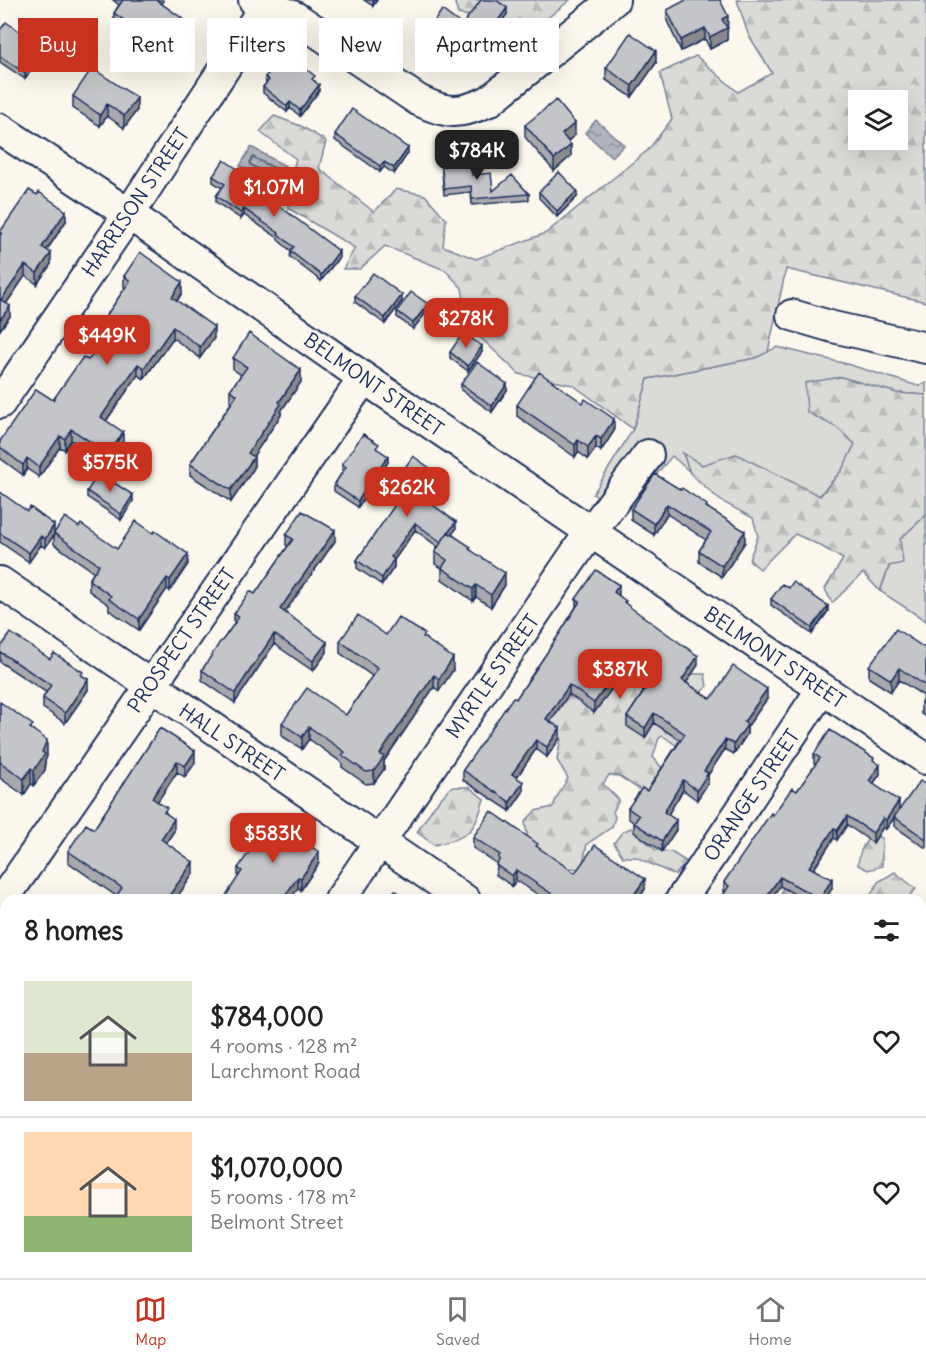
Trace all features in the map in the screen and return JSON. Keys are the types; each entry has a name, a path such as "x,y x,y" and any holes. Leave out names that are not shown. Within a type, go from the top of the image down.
{"street":[{"path":"263,2 295,16 418,100 439,110 451,112 469,110 489,101 614,0"},
{"name":"HARRISON STREET","path":"0,403 129,214 263,2"},
{"name":"BELMONT STREET","path":"0,129 129,214 364,378 926,759"},
{"path":"792,315 833,327 926,348"},
{"name":"PROSPECT STREET","path":"7,894 364,378"},
{"name":"MYRTLE STREET","path":"344,894 582,544 648,455"},
{"name":"HALL STREET","path":"0,582 456,894"},
{"name":"ORANGE STREET","path":"685,894 822,689"}],"green space":[{"path":"454,0 570,0 548,18 480,18 458,14"},
{"path":"737,0 926,0 926,302 786,269 768,352 755,358 648,379 633,429 573,385 519,374 468,326 462,288 445,270 385,246 360,269 343,269 355,248 288,208 290,179 296,159 260,132 274,116 301,126 326,141 319,168 374,212 396,189 425,195 446,219 443,246 476,259 546,233 648,150 672,119 660,73 696,56 738,92 772,73 748,34"},
{"path":"777,347 847,364 918,386 926,383 926,395 897,393 841,377 807,412 836,427 855,444 842,470 819,496 736,454 702,465 683,454 690,472 672,456 623,514 593,494 633,429 648,379 755,358"},
{"path":"841,377 897,393 926,395 926,515 900,539 903,563 889,566 880,591 863,573 832,603 825,589 843,559 795,534 760,569 749,560 758,536 753,518 721,501 690,473 683,453 702,465 736,454 820,496 842,470 855,444 836,427 807,412 805,383"},
{"path":"926,515 926,621 880,591 900,539"},
{"path":"584,673 705,674 707,687 667,721 666,732 680,733 687,722 680,748 663,736 659,738 653,757 663,769 663,805 619,776 609,775 603,784 619,800 613,812 615,817 612,827 587,844 582,869 567,868 533,848 528,839 525,822 535,811 553,807 568,778 557,760 561,738 548,727 555,702 568,697 582,696"},
{"path":"451,787 469,787 484,799 477,820 468,832 455,839 434,845 417,832 434,806"},
{"path":"631,828 656,850 671,852 687,862 675,875 636,857 623,857 614,843 622,832"},
{"path":"872,835 882,838 882,866 868,870 858,865 862,848"},
{"path":"895,872 916,889 911,894 872,894 878,882"},
{"path":"783,886 804,894 781,894"}],"water":[{"path":"596,120 624,145 612,157 585,133"},
{"path":"251,147 287,167 276,186 240,166"}],"building":[{"path":"123,0 158,0 182,18 121,18 114,13"},
{"path":"481,0 496,0 507,8 500,18 467,18"},
{"path":"686,0 720,0 728,16 722,19 727,28 710,37 705,28 681,40 667,10"},
{"path":"442,10 453,18 436,18"},
{"path":"6,22 18,30 18,68 0,56 0,30"},
{"path":"630,33 656,51 632,86 606,68"},
{"path":"307,70 315,76 312,79 319,85 300,110 290,102 287,106 263,87 269,80 265,77 269,72 307,72"},
{"path":"89,72 98,72 137,98 124,116 107,104 100,115 73,96"},
{"path":"556,100 575,123 562,134 571,145 554,159 525,125"},
{"path":"352,109 408,148 394,168 384,162 380,166 335,134"},
{"path":"470,157 472,175 491,173 493,191 512,175 529,194 472,199 471,186 444,189 441,161"},
{"path":"224,160 242,172 240,175 268,194 266,196 339,251 321,275 290,251 294,247 279,233 244,209 241,213 216,196 225,184 213,176"},
{"path":"559,172 577,191 557,211 539,192"},
{"path":"29,190 37,195 39,192 66,211 42,247 51,253 37,273 25,265 1,300 10,306 0,320 0,235 2,233 0,232"},
{"path":"140,252 182,282 172,297 214,327 200,347 173,327 144,368 138,364 101,417 123,432 109,454 71,429 65,439 60,436 39,467 27,458 23,465 0,447 0,441 36,389 53,400 83,357 88,360 99,348 112,330 102,322 130,281 124,276"},
{"path":"373,273 402,295 385,318 355,296"},
{"path":"411,292 428,304 413,323 397,311"},
{"path":"249,333 301,370 248,453 254,457 231,490 190,464 237,395 230,390 247,367 233,358"},
{"path":"463,333 482,346 468,366 450,352"},
{"path":"477,362 507,384 492,406 461,384"},
{"path":"539,372 583,403 585,399 614,419 601,439 596,436 588,447 578,440 575,445 517,405"},
{"path":"363,434 379,444 376,448 388,456 358,501 334,485 346,467 342,464"},
{"path":"413,456 441,476 425,499 456,522 441,542 415,523 391,557 394,559 382,578 357,560 408,486 397,479"},
{"path":"99,473 133,495 121,514 87,491"},
{"path":"655,474 681,490 682,488 707,505 706,507 745,531 722,566 699,551 711,532 667,504 654,524 631,509"},
{"path":"0,492 27,511 30,507 54,525 45,539 41,536 29,553 0,533"},
{"path":"302,511 335,530 280,609 327,642 313,661 274,634 235,693 202,670 239,617 234,614 250,591 255,594 293,539 286,535"},
{"path":"65,517 79,527 81,524 117,549 136,521 188,554 170,580 167,578 139,619 109,599 111,596 89,580 99,565 54,533"},
{"path":"448,532 505,573 491,595 476,585 473,589 442,568 447,560 435,552"},
{"path":"596,570 619,585 614,592 626,601 624,602 698,656 682,680 711,699 733,666 767,689 744,722 747,725 734,744 725,740 704,771 708,773 697,790 683,780 664,812 676,820 662,841 634,823 639,816 628,808 642,788 647,791 685,734 654,713 645,728 627,717 649,684 621,666 594,703 569,685 546,719 560,728 547,747 536,740 512,774 523,782 510,802 463,770 513,697 516,699 560,633 580,601 576,599"},
{"path":"793,582 828,606 812,628 771,599 782,584 789,588"},
{"path":"358,615 386,635 398,617 425,634 423,637 453,658 439,679 434,675 380,754 384,757 374,771 366,772 342,755 345,752 309,727 302,737 282,723 307,688 346,715 378,668 340,641"},
{"path":"896,629 926,649 926,686 899,668 891,680 869,666"},
{"path":"11,633 50,659 54,653 83,672 81,675 88,679 65,713 43,698 51,685 0,652 0,648"},
{"path":"926,693 926,706 921,702"},
{"path":"0,702 33,725 30,728 47,740 42,752 45,754 34,770 31,768 24,779 0,762"},
{"path":"160,728 195,751 185,766 177,761 152,798 167,808 164,812 174,819 161,839 193,862 170,894 118,894 122,888 68,851 86,824 94,829"},
{"path":"830,730 874,758 873,760 880,765 869,781 899,801 886,820 883,818 873,833 847,816 837,831 834,828 809,867 832,879 823,894 811,894 780,877 768,894 724,894 729,886 724,882 771,813 773,815 792,788 797,791 820,758 814,754"},
{"path":"920,781 926,785 926,839 894,817"},
{"path":"491,811 575,873 595,845 645,879 634,894 552,894 516,870 512,876 496,865 500,855 473,837"},
{"path":"275,815 292,826 290,830 301,836 302,840 319,852 301,878 298,877 286,894 227,894 242,871 238,868"}]}
